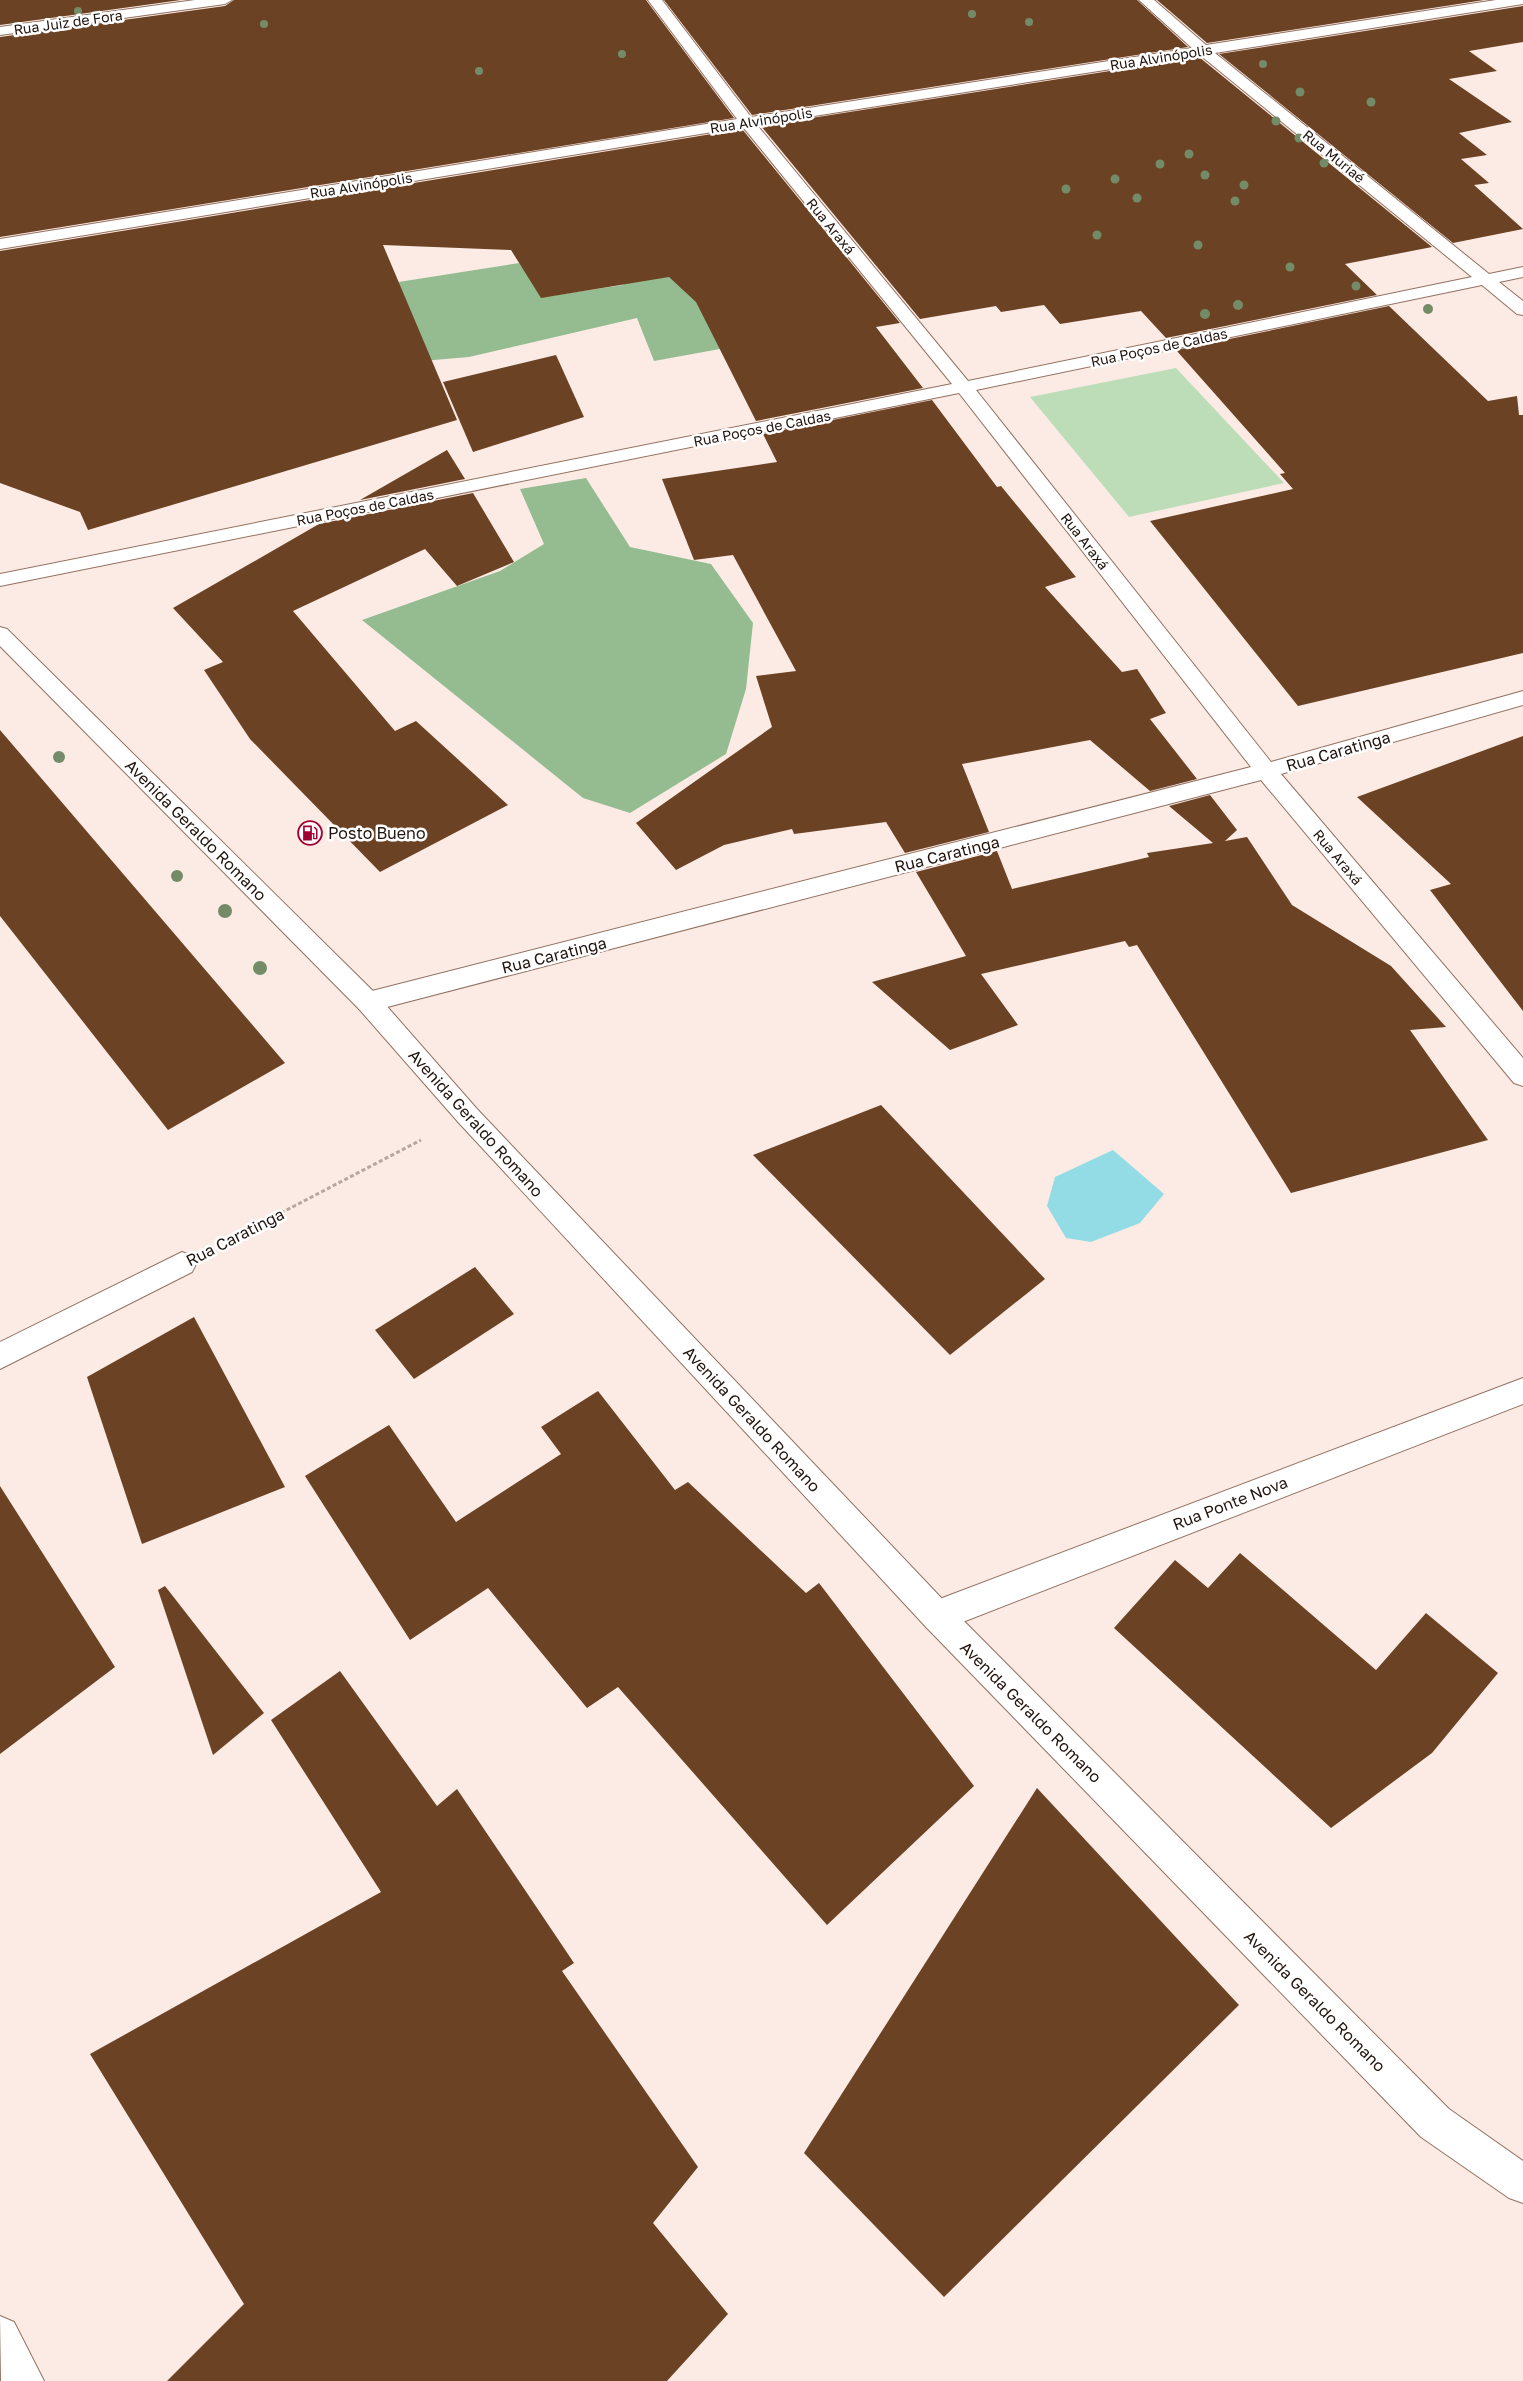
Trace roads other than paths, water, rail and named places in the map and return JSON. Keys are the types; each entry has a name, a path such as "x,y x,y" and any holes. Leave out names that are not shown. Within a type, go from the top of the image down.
{"street":[{"name":"Rua Juiz de Fora","path":"0,32 225,0"},
{"name":"Rua Araxá","path":"655,0 747,122 964,387 1266,772 1523,1076"},
{"name":"Rua Muriaé","path":"1146,0 1203,50 1523,310"},
{"name":"Rua Alvinópolis","path":"0,244 747,122 1523,0"},
{"name":"Rua Poços de Caldas","path":"0,580 964,387 1523,272"},
{"name":"Avenida Geraldo Romano","path":"0,634 368,1002 468,1116 937,1616 1435,2123 1523,2184"},
{"name":"Rua Caratinga","path":"368,1002 1266,772 1523,698"},
{"name":"Rua Caratinga","path":"0,1356 182,1264"},
{"name":"Rua Ponte Nova","path":"937,1616 1523,1391"},
{"path":"0,2336 23,2381"}],"water":[{"path":"1113,1150 1164,1194 1140,1223 1091,1242 1066,1238 1047,1206 1055,1177"}],"place":[{"name":"Posto Bueno","path":"310,833"}]}
